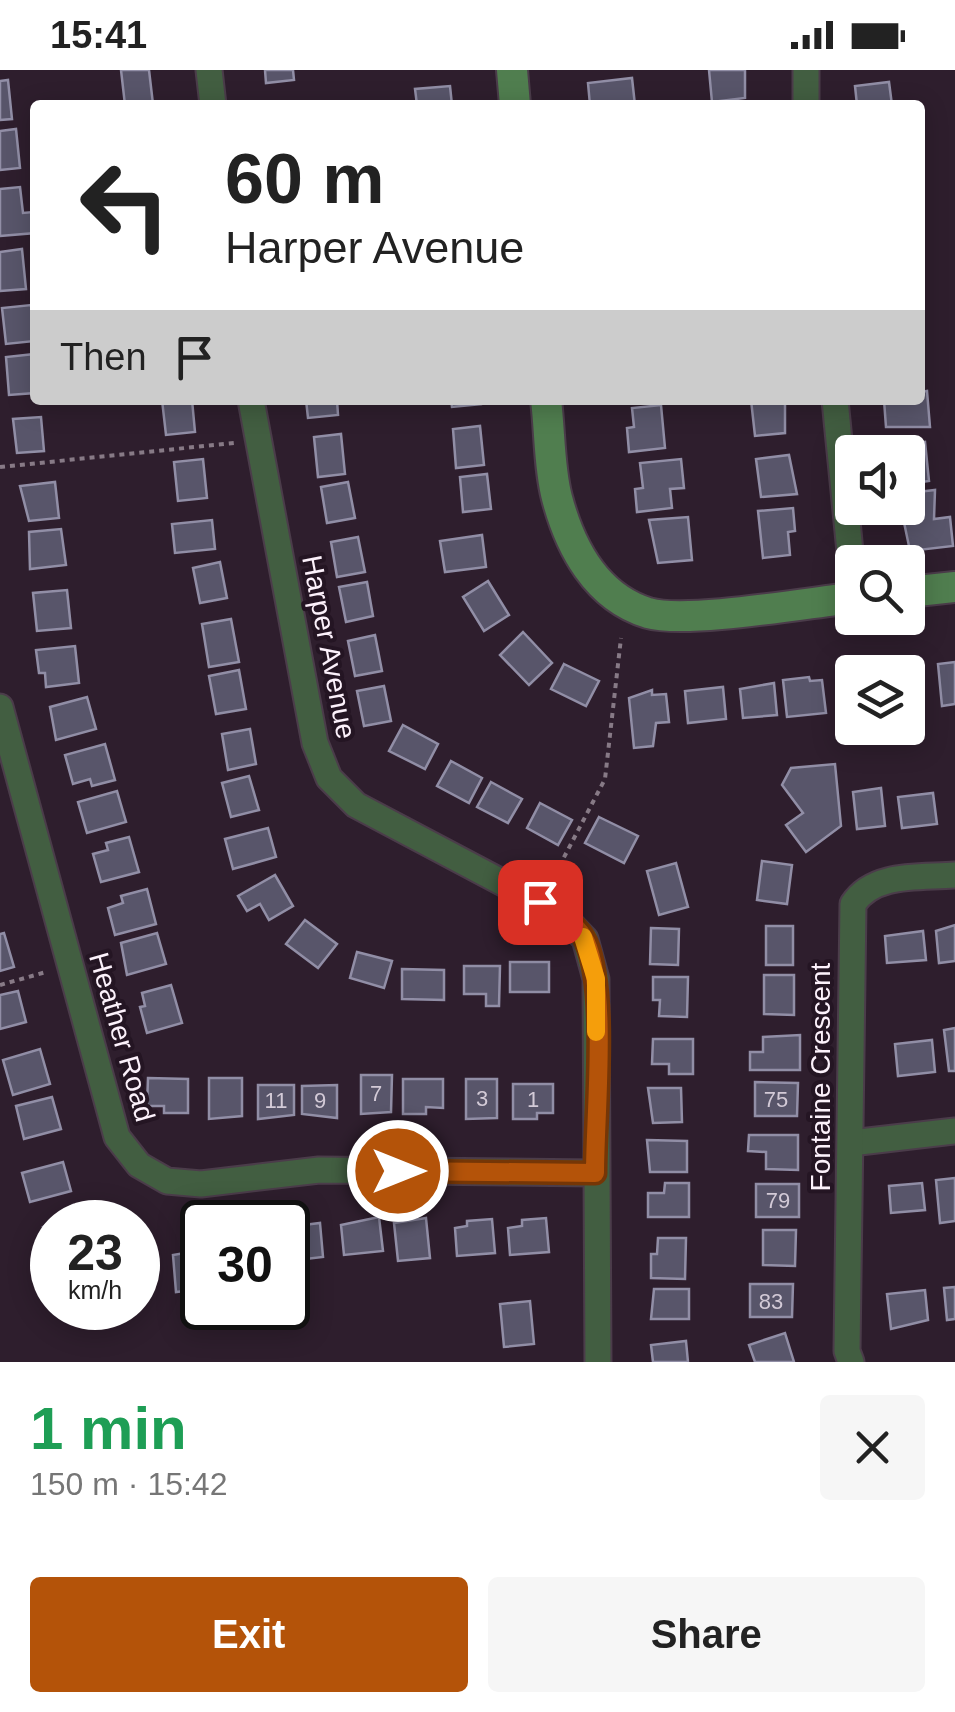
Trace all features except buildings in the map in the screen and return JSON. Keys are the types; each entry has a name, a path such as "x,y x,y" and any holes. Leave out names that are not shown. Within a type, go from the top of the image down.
{"street":[{"path":"209,70 212,100"},
{"path":"512,70 515,100"},
{"path":"806,70 806,100"},
{"name":"Harper Avenue","path":"252,405 315,743 329,778 356,805 560,913 585,939 596,979 598,1362"},
{"path":"547,405 556,496 577,554 604,588 648,613 704,614 835,600"},
{"path":"835,405 849,545"},
{"path":"925,590 955,587"},
{"name":"Heather Road","path":"0,707 117,1137 139,1165 167,1181 201,1184 319,1170 595,1173"},
{"name":"Fontaine Crescent","path":"851,1362 847,1351 852,904 862,888 882,880 955,875"},
{"path":"852,1144 955,1131"}],"path":[{"path":"0,467 259,441"},
{"path":"540,902 606,779 621,638"},
{"path":"0,985 70,966"}],"slow traffic":[{"path":"583,937 596,979 596,1032"}],"route":[{"path":"398,1171 595,1173 596,979 585,939 560,913 540,902"}]}
